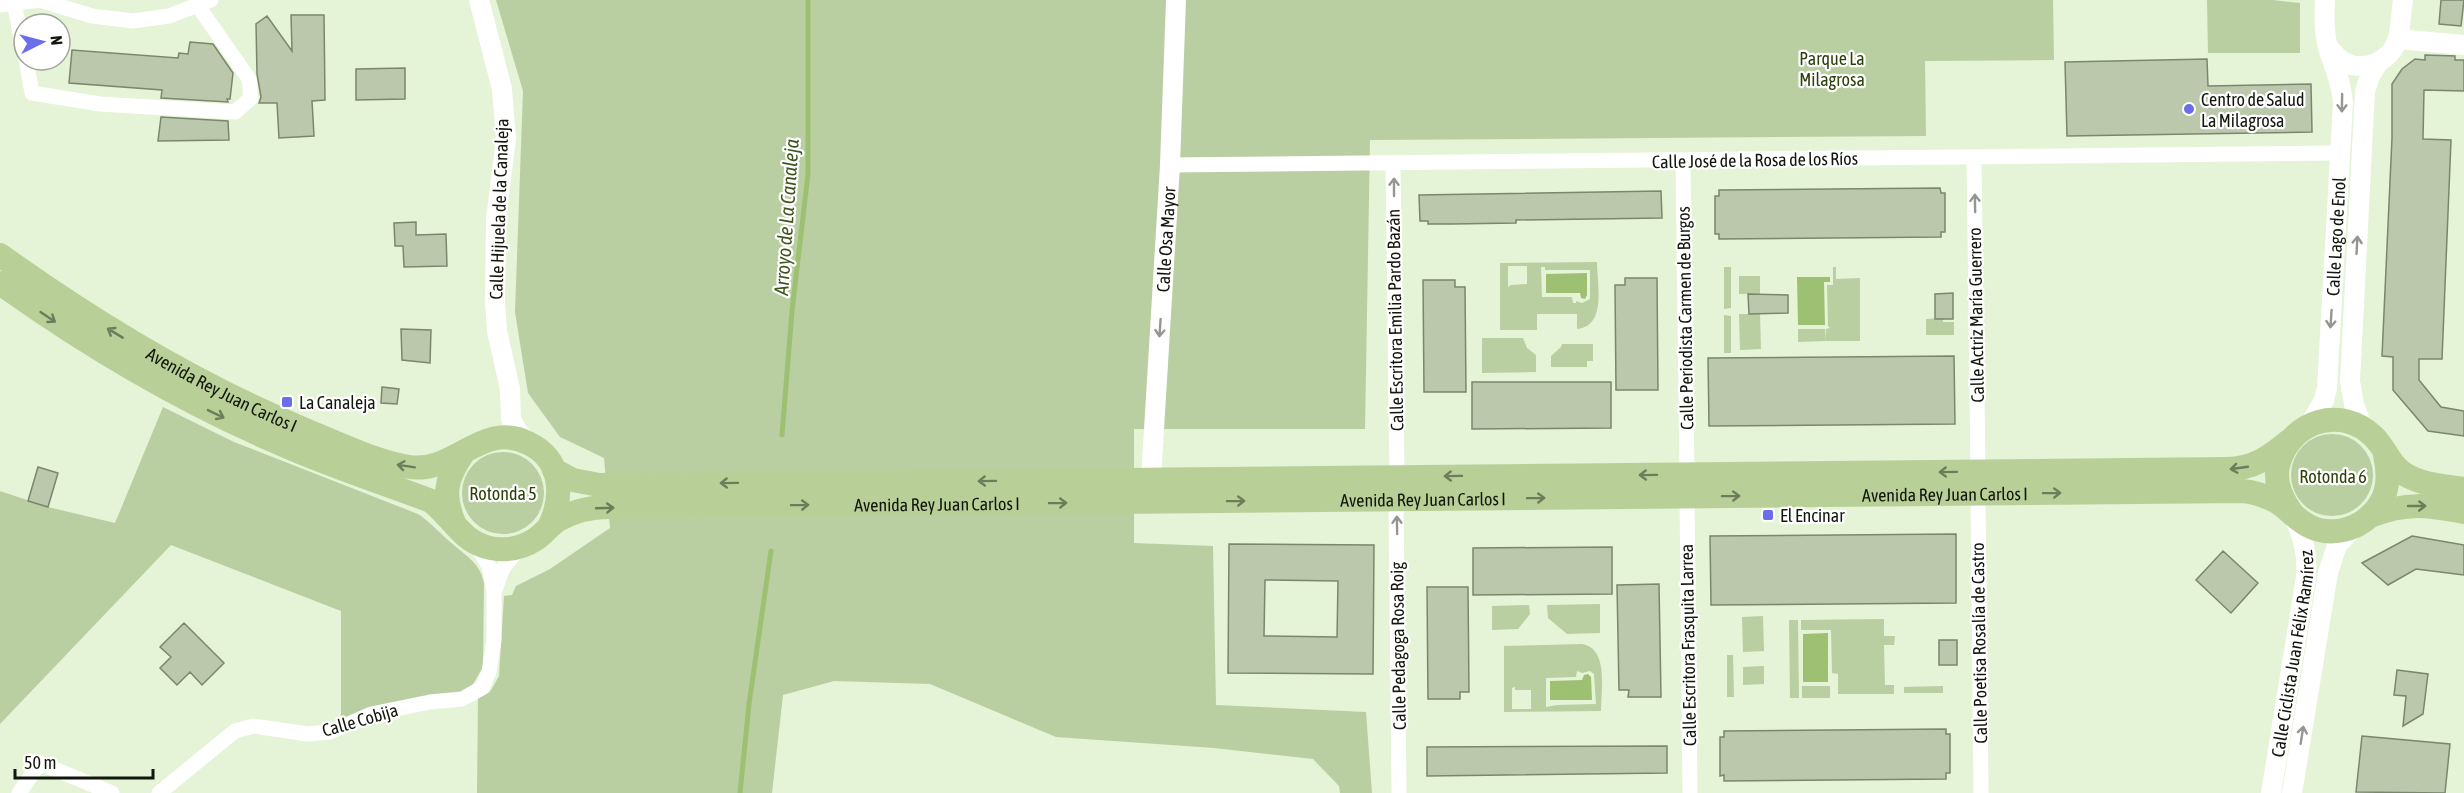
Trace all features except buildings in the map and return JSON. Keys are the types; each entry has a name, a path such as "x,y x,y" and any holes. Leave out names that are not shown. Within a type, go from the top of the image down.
{"main road":[{"name":"Avenida Rey Juan Carlos I","path":"0,255 95,321 221,392 301,428 386,461 412,468 437,464 462,455 476,444 494,438"},
{"name":"Avenida Rey Juan Carlos I","path":"0,283 68,330 164,387 281,444 431,501 466,537 483,546 501,550 520,547 537,539 550,525 573,513 601,507 1396,488 1978,482 2235,469 2264,460 2289,441"},
{"path":"2310,424 2327,419 2345,420 2362,427 2375,439 2394,466 2415,479 2464,489"},
{"name":"Avenida Rey Juan Carlos I","path":"2293,515 2283,500 2278,483 2278,465 2289,441 2310,424"},
{"path":"494,438 512,437 529,443"},
{"name":"Avenida Rey Juan Carlos I","path":"529,443 544,454 554,470 573,480 599,484 1151,479 1396,488"},
{"path":"454,523 448,506 447,487 452,470 462,455"},
{"path":"2362,521 2377,510 2386,493 2389,474 2385,455"},
{"path":"550,525 558,508 559,489 554,470"},
{"name":"Avenida Rey Juan Carlos I","path":"1978,482 2242,491 2262,495 2278,503 2309,526 2327,531 2346,530 2362,521 2397,508 2421,505 2464,512"}],"street":[{"path":"7,4 40,0 92,16 133,21 169,16 205,3 249,79 250,98 235,112 100,104 32,93 28,72"},
{"name":"Calle Hijuela de la Canaleja","path":"479,0 502,89 506,139 496,219 495,303 497,331 510,388 511,419"},
{"name":"Calle Osa Mayor","path":"1151,479 1170,165 1176,0"},
{"name":"Calle Lago de Enol","path":"2310,424 2324,400 2327,388 2342,93 2338,73 2328,47 2324,19 2325,0"},
{"path":"2403,0 2398,39 2464,45"},
{"name":"Calle Lago de Enol","path":"2362,427 2354,404 2350,381 2365,91 2378,63 2391,53 2398,39"},
{"path":"2328,47 2342,61 2354,66 2367,67 2378,63"},
{"name":"Calle José de la Rosa de los Ríos","path":"1170,165 2339,153"},
{"name":"Calle Actriz María Guerrero","path":"1974,158 1978,482"},
{"name":"Calle Periodista Carmen de Burgos","path":"1683,161 1687,485"},
{"name":"Calle Escritora Emilia Pardo Bazán","path":"1394,164 1396,488"},
{"path":"494,438 511,419 518,432 529,443"},
{"name":"Calle Poetisa Rosalía de Castro","path":"1978,482 1981,793"},
{"name":"Calle Escritora Frasquita Larrea","path":"1687,485 1690,793"},
{"name":"Calle Pedagoga Rosa Roig","path":"1396,488 1399,793"},
{"name":"Calle Ciclista Juan Félix Ramírez","path":"2271,793 2308,559 2305,543 2293,515"},
{"name":"Calle Ciclista Juan Félix Ramírez","path":"2292,793 2328,573 2337,545 2362,521"},
{"name":"Calle Cobija","path":"159,793 235,731 253,726 308,734 330,732 371,714 430,702 462,699 482,688 489,672 494,640 494,592 489,566 474,542"},
{"name":"Calle Cobija","path":"494,592 503,568 520,547"},
{"path":"20,792 40,763 112,793"}],"green space":[{"name":"Parque La Milagrosa","path":"496,0 2053,0 2054,60 1925,61 1926,136 1370,140 1365,429 1134,429 1134,543 1213,546 1216,705 1366,712 1372,793 1340,793 1339,786 1313,759 1214,748 1056,737 930,684 834,681 783,695 772,793 477,793 478,697 490,692 499,676 504,596 512,595 516,586 550,569 610,528 604,458 560,437 528,393 515,312 523,91"},
{"path":"2207,0 2273,0 2300,3 2300,53 2208,53"},
{"path":"1597,262 1599,292 1597,312 1593,320 1577,329 1577,314 1537,314 1537,330 1500,330 1500,263","holes":["1508,266 1527,266 1527,284 1508,287","1541,267 1545,267 1545,270 1590,270 1590,299 1582,303 1576,301 1573,303 1572,297 1542,297"]},
{"path":"1724,267 1731,267 1731,308 1724,309"},
{"path":"1833,267 1836,267 1836,279 1860,278 1860,341 1826,341 1826,329 1830,328 1828,326 1827,285 1833,285"},
{"path":"1739,276 1760,276 1760,294 1739,294"},
{"path":"1739,314 1760,314 1761,349 1740,350"},
{"path":"1724,315 1731,316 1731,353 1724,353"},
{"path":"1943,318 1943,322 1954,322 1954,335 1926,335 1926,319"},
{"path":"1798,329 1825,329 1826,341 1798,342"},
{"path":"1482,338 1523,338 1527,348 1536,355 1536,372 1482,373"},
{"path":"1562,344 1593,344 1593,361 1587,361 1587,367 1551,367 1551,356"},
{"path":"163,407 234,442 418,514 428,521 477,566 484,583 483,667 473,684 464,691 341,723 341,611 171,545 0,724 0,491 48,507 115,523"},
{"name":"Rotonda 6","path":"2332,434 2348,437 2361,446 2370,459 2373,475 2370,491 2361,504 2348,513 2332,516 2316,513 2303,504 2294,491 2291,475 2294,459 2303,446 2316,437"},
{"name":"Rotonda 5","path":"503,452 519,455 532,464 541,477 544,493 541,509 532,522 519,531 503,534 487,531 474,522 465,509 462,493 465,477 474,464 487,455"},
{"path":"1600,604 1600,633 1567,634 1548,618 1547,605"},
{"path":"1529,605 1530,614 1518,629 1492,630 1492,606"},
{"path":"1763,616 1764,651 1743,652 1742,617"},
{"path":"1884,619 1884,636 1895,636 1894,645 1884,645 1885,685 1894,685 1894,694 1838,694 1838,674 1832,673 1831,630 1801,630 1801,620"},
{"path":"1789,620 1798,620 1799,698 1790,698"},
{"path":"1582,644 1591,647 1600,662 1602,672 1601,711 1504,712 1504,646","holes":["1577,671 1582,673 1590,671 1594,674 1596,704 1546,707 1546,678 1576,677","1515,687 1515,690 1531,690 1531,709 1512,709 1512,688"]},
{"path":"1727,655 1733,655 1734,697 1727,697"},
{"path":"1764,666 1764,684 1743,685 1743,667"},
{"path":"1802,686 1830,686 1830,698 1802,698"},
{"path":"1943,686 1943,693 1904,693 1904,687"}],"shaded area":[{"path":"1587,273 1585,299 1581,298 1580,293 1546,293 1546,274"},
{"path":"1797,277 1830,277 1830,282 1824,282 1825,325 1798,325"},
{"path":"1828,633 1828,682 1803,682 1803,634"},
{"path":"1588,674 1591,677 1592,700 1550,700 1550,681 1582,680 1584,675"}],"waterway":[{"name":"Arroyo de La Canaleja","path":"782,435 792,311 808,174 808,0"},
{"name":"Arroyo de La Canaleja","path":"740,793 749,704 771,551"}],"place":[{"name":"Centro de Salud La Milagrosa","path":"2189,109"},
{"name":"La Canaleja","path":"287,402"},
{"name":"El Encinar","path":"1768,515"}]}
